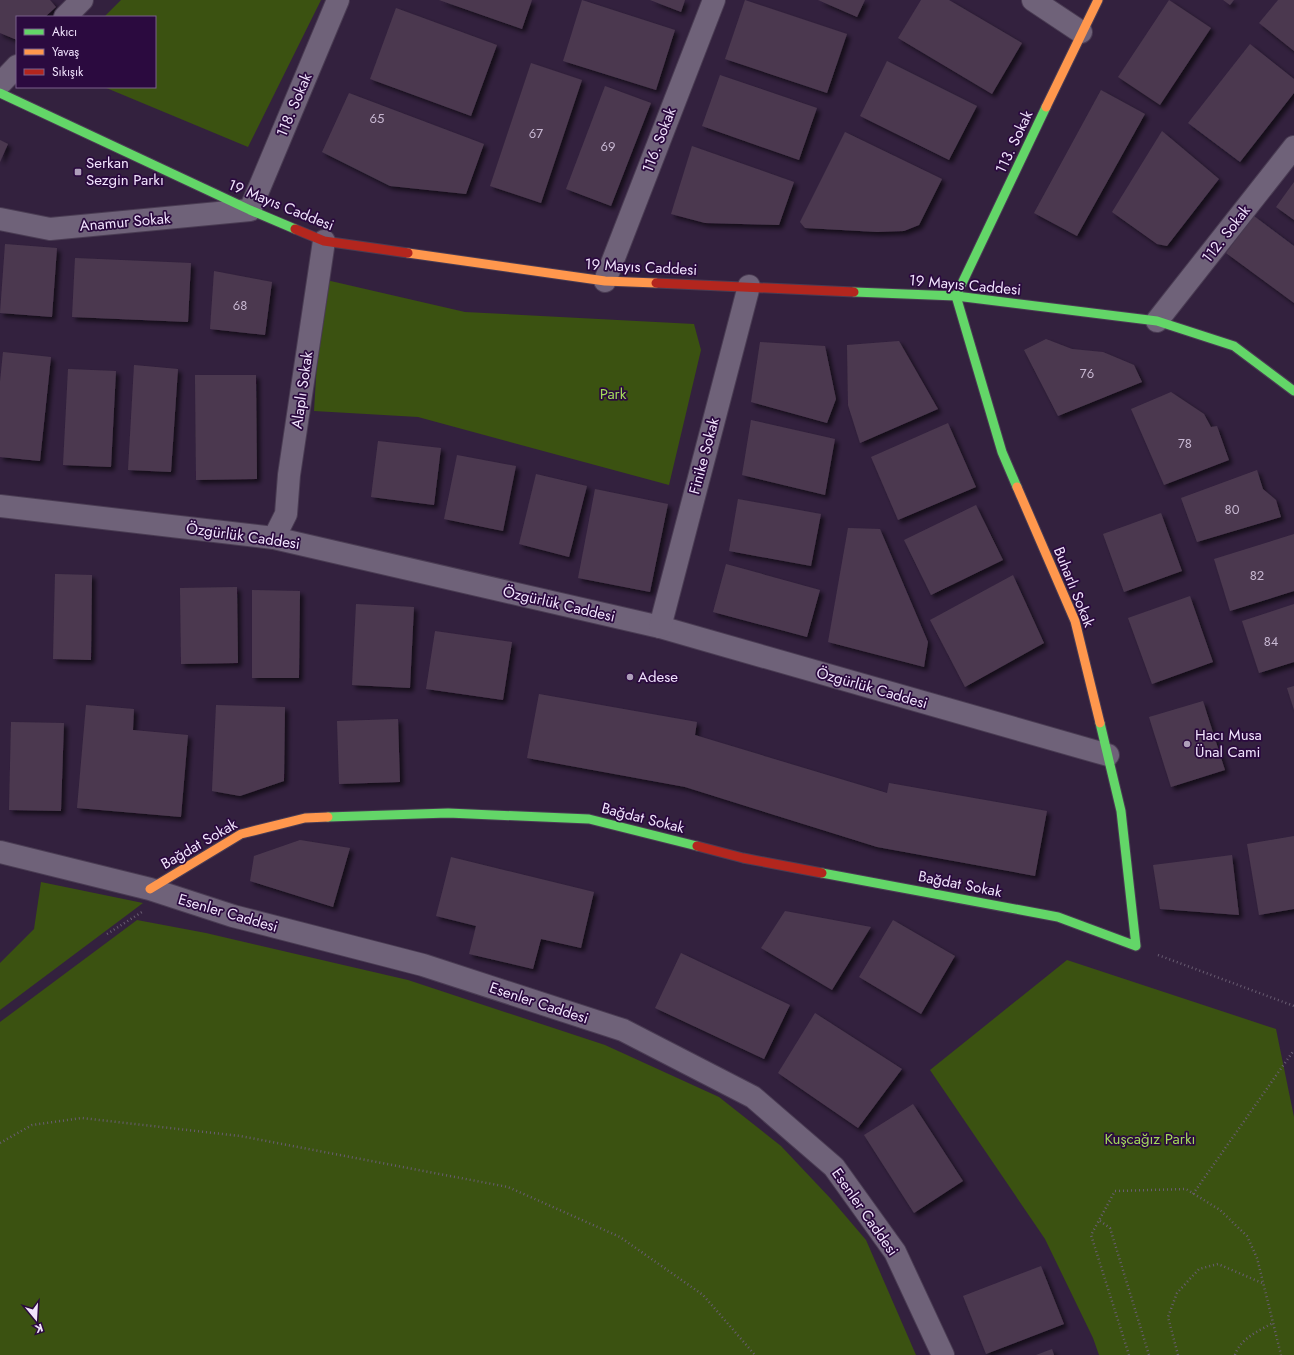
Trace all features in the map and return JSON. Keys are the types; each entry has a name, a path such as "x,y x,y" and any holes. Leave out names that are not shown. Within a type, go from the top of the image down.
{"street":[{"path":"66,16 82,0"},
{"name":"118. Sokak","path":"250,210 338,0"},
{"name":"116. Sokak","path":"605,281 714,0"},
{"path":"1034,0 1081,32"},
{"name":"113. Sokak","path":"956,296 1081,32 1098,0"},
{"path":"0,84 16,67"},
{"name":"19 Mayıs Caddesi","path":"0,93 250,210 324,241 605,281 956,296 1157,321 1234,346 1294,391"},
{"name":"112. Sokak","path":"1157,321 1294,147"},
{"name":"Anamur Sokak","path":"0,219 50,229 250,210"},
{"name":"Alaplı Sokak","path":"274,538 286,514 289,475 324,241"},
{"name":"Finike Sokak","path":"660,627 749,286"},
{"name":"Buharlı Sokak","path":"956,296 1002,452 1075,621 1121,811 1136,946"},
{"name":"Özgürlük Caddesi","path":"0,506 274,538 660,627 1108,755"},
{"name":"Bağdat Sokak","path":"150,889 240,834 305,818 448,813 589,819 743,858 1058,917 1136,946"},
{"name":"Esenler Caddesi","path":"0,852 150,889 233,916 423,965 623,1030 754,1097 834,1167 895,1252 943,1355"}],"path":[{"path":"107,934 145,911"},
{"path":"1136,946 1294,1006"},
{"path":"1193,1194 1294,1050"},
{"path":"0,1143 32,1125 82,1118 240,1136 508,1187 620,1237 703,1295 755,1355"},
{"path":"1129,1355 1092,1235 1115,1191 1186,1189 1220,1210 1247,1236 1257,1258 1280,1355"},
{"path":"1100,1221 1110,1228 1149,1355"},
{"path":"1178,1355 1168,1317 1178,1293 1199,1269 1218,1264 1263,1284"},
{"path":"1235,1355 1237,1349 1252,1334 1273,1323"}],"green space":[{"path":"121,0 321,0 248,147 106,88 156,88 156,16 105,16"},
{"name":"Park","path":"322,279 465,312 694,324 701,350 669,485 418,417 314,411"},
{"path":"41,882 143,903 0,1010 0,963 34,929"},
{"path":"137,920 206,933 408,980 605,1045 719,1097 781,1146 831,1199 866,1240 916,1355 0,1355 0,1022"},
{"name":"Kuşcağız Parkı","path":"1067,960 1276,1029 1294,1117 1294,1355 1099,1355 1093,1338 1045,1239 930,1070"}],"building":[{"path":"0,0 50,0 56,7 46,16 16,16 16,40 0,33"},
{"path":"439,0 532,0 522,29"},
{"path":"582,0 675,30 656,90 563,61"},
{"path":"650,0 685,0 681,12"},
{"path":"745,0 847,34 827,93 725,59"},
{"path":"818,0 865,0 857,17"},
{"path":"921,0 949,0 1022,43 992,94 898,38"},
{"path":"1169,0 1211,28 1160,105 1118,77"},
{"path":"1223,0 1234,0 1230,5"},
{"path":"1278,0 1294,0 1294,51 1259,23"},
{"path":"396,8 497,45 471,116 370,79"},
{"path":"1250,44 1294,79 1294,93 1240,162 1188,123"},
{"path":"887,61 977,106 949,160 860,116"},
{"path":"531,63 582,80 541,203 490,186"},
{"path":"720,75 817,108 799,160 702,126"},
{"path":"605,86 651,103 611,206 566,189"},
{"path":"1101,90 1145,114 1077,236 1034,213"},
{"path":"349,93 484,144 466,194 390,186 322,152"},
{"path":"1162,131 1219,179 1167,246 1157,244 1112,212"},
{"path":"845,132 942,179 919,225 904,231 877,232 805,228 800,222"},
{"path":"0,140 8,144 0,162"},
{"path":"692,146 794,182 779,225 705,223 671,214"},
{"path":"1294,182 1294,220 1276,207"},
{"path":"1254,216 1294,246 1294,303 1226,253"},
{"path":"5,244 57,248 52,317 0,313"},
{"path":"75,258 191,263 188,322 72,317"},
{"path":"214,271 272,282 265,335 210,329"},
{"path":"1046,339 1072,349 1103,352 1134,365 1142,382 1058,416 1024,350"},
{"path":"899,341 938,409 860,443 848,405 847,345"},
{"path":"760,342 825,346 836,399 827,423 751,402"},
{"path":"3,352 51,357 40,461 0,457 0,382"},
{"path":"134,365 178,369 171,472 128,470"},
{"path":"68,369 116,371 111,467 63,465"},
{"path":"195,375 256,375 257,479 196,480"},
{"path":"1171,392 1204,414 1211,427 1217,426 1229,460 1164,485 1131,409"},
{"path":"751,420 835,439 825,495 742,475"},
{"path":"948,423 976,487 898,520 871,457"},
{"path":"378,441 441,448 434,505 371,497"},
{"path":"457,455 516,466 503,531 444,519"},
{"path":"1257,470 1263,489 1276,500 1281,517 1197,542 1181,498"},
{"path":"536,474 587,486 569,557 519,544"},
{"path":"595,489 668,504 650,592 578,578"},
{"path":"738,499 821,514 811,566 729,551"},
{"path":"976,505 1003,560 931,595 904,540"},
{"path":"1161,513 1182,571 1124,592 1103,534"},
{"path":"848,528 880,529 928,642 924,667 828,642"},
{"path":"1294,534 1294,591 1230,611 1214,559"},
{"path":"726,564 820,590 807,637 713,612"},
{"path":"55,574 92,575 91,660 53,659"},
{"path":"1013,575 1044,643 965,687 930,620"},
{"path":"237,587 238,663 181,664 180,588"},
{"path":"252,590 300,591 299,678 252,678"},
{"path":"1190,596 1213,662 1152,684 1128,618"},
{"path":"356,604 414,607 410,688 352,685"},
{"path":"1294,604 1294,662 1259,673 1242,621"},
{"path":"435,631 512,642 503,700 426,689"},
{"path":"1294,686 1294,710 1287,688"},
{"path":"539,694 697,722 695,735 887,793 889,783 1047,811 1035,876 877,847 685,787 527,758"},
{"name":"Hacı Musa Ünal Cami","path":"1203,701 1225,770 1171,787 1149,717"},
{"path":"86,705 134,709 133,730 188,735 181,817 77,808"},
{"path":"216,705 285,707 284,781 240,796 212,791"},
{"path":"398,719 400,782 339,784 337,721"},
{"path":"11,722 64,723 61,811 9,810"},
{"path":"1294,836 1294,909 1259,915 1247,844"},
{"path":"300,840 350,848 333,907 250,881 254,856"},
{"path":"1232,855 1239,915 1160,909 1153,865"},
{"path":"451,857 594,892 581,948 541,939 533,969 469,954 476,926 436,916"},
{"path":"785,911 871,927 832,990 761,948"},
{"path":"893,920 955,956 921,1014 859,977"},
{"path":"681,953 790,1005 764,1059 655,1008"},
{"path":"815,1013 902,1069 858,1128 778,1073"},
{"path":"913,1104 963,1181 914,1213 864,1135"},
{"path":"1041,1266 1064,1324 986,1354 963,1296"},
{"path":"1052,1349 1054,1355 1036,1355"}],"traffic: fast":[{"path":"0,93 250,210 295,229"},
{"path":"1017,487 1002,452 956,296 1046,107"},
{"path":"854,292 956,296 1157,321 1234,346 1294,391"},
{"path":"822,873 1058,917 1136,946 1121,811 1100,723"},
{"path":"328,817 448,813 589,819 697,846"}],"traffic: slow":[{"path":"1046,107 1098,0"},
{"path":"408,253 605,281 656,283"},
{"path":"1017,487 1075,621 1100,723"},
{"path":"150,889 241,834 305,818 328,817"}],"traffic: jam":[{"path":"295,229 324,241 408,253"},
{"path":"656,283 854,292"},
{"path":"697,846 743,858 822,873"}],"place":[{"name":"Serkan Sezgin Parkı","path":"78,172"},
{"name":"Adese","path":"630,677"},
{"name":"Hacı Musa Ünal Cami","path":"1187,744"}]}
